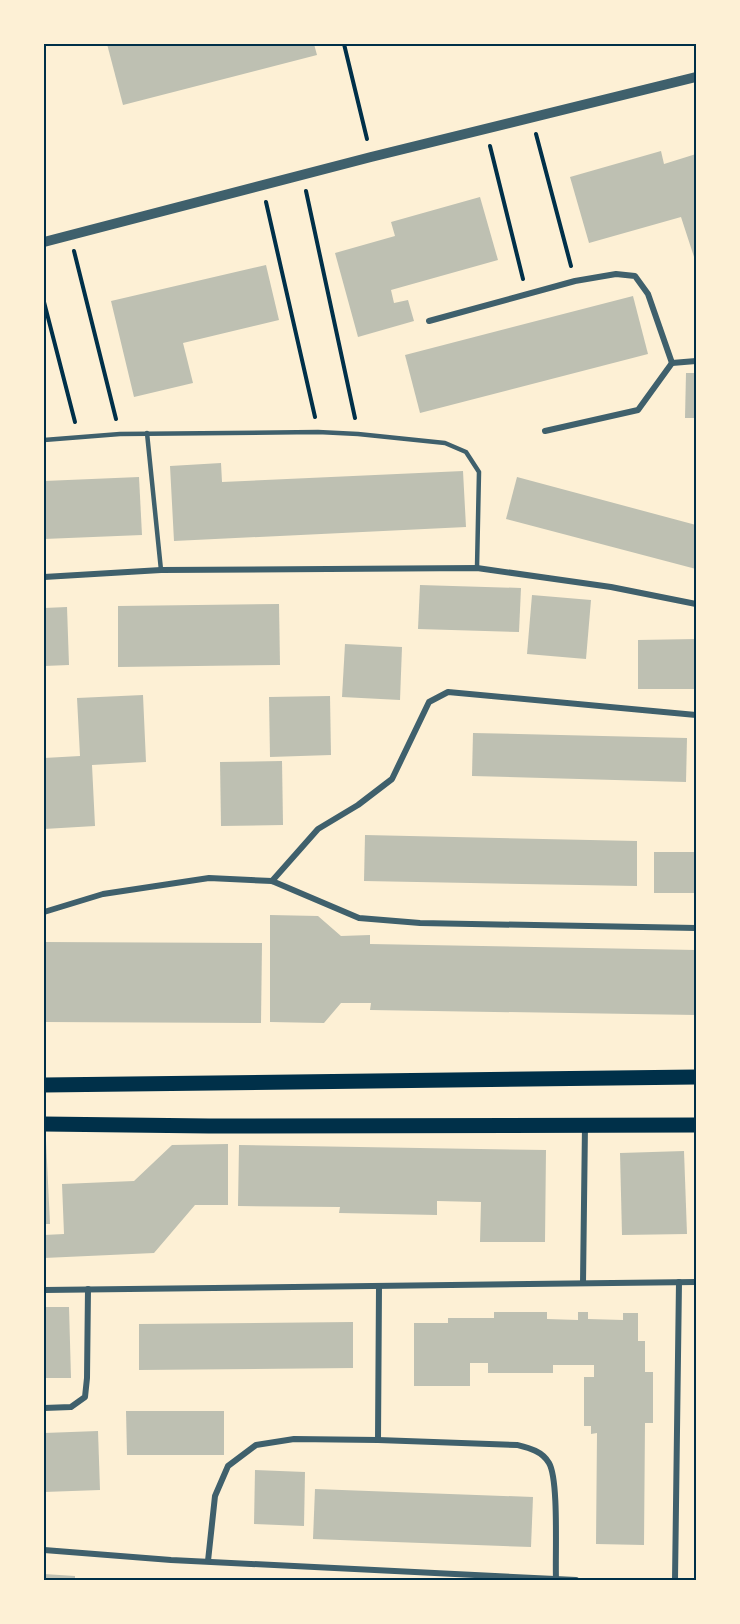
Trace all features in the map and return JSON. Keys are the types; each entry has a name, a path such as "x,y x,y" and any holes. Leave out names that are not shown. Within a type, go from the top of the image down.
{"main road":[{"path":"44,1085 696,1077"},
{"path":"44,1124 696,1125"}],"street":[{"path":"44,242 371,157 696,77"},
{"path":"429,321 575,281 616,274 635,276 648,294 672,363"},
{"path":"545,431 638,410 672,363 696,361"},
{"path":"44,577 161,570 477,568 611,587 696,604"},
{"path":"272,881 318,829 358,805 392,779 429,702 448,692 696,715"},
{"path":"44,912 103,894 209,878 272,881 359,918 420,923 696,928"},
{"path":"583,1283 585,1125"},
{"path":"675,1581 679,1282"},
{"path":"44,1290 696,1282"},
{"path":"378,1440 380,1286"},
{"path":"44,1408 71,1407 85,1397 88,1289"},
{"path":"208,1561 215,1496 228,1466 256,1445 294,1439 517,1445 535,1450 549,1463 554,1481 556,1579"},
{"path":"44,1550 576,1581"}],"lane":[{"path":"44,440 120,434 318,432 445,443 466,452 478,472 477,568"},
{"path":"147,434 161,570"}],"path":[{"path":"344,44 371,157"},
{"path":"532,118 575,281"},
{"path":"486,129 527,294"},
{"path":"303,175 358,434"},
{"path":"262,186 318,432"},
{"path":"70,235 120,434"},
{"path":"44,302 79,437"}],"building":[{"path":"107,44 314,44 317,55 123,105"},
{"path":"661,151 664,164 696,154 696,263 681,217 589,243 570,177"},
{"path":"480,197 498,260 391,290 394,303 408,300 414,321 358,337 335,253 395,236 391,222"},
{"path":"266,265 279,320 183,343 193,383 134,397 111,301"},
{"path":"633,296 648,354 420,413 405,355"},
{"path":"686,373 696,373 696,418 685,418"},
{"path":"221,463 222,482 463,471 466,527 174,541 170,466"},
{"path":"139,477 142,535 44,539 44,481"},
{"path":"517,477 696,525 696,569 506,519"},
{"path":"420,585 521,588 519,632 418,629"},
{"path":"532,595 591,600 586,659 527,654"},
{"path":"279,604 280,665 118,667 118,606"},
{"path":"67,607 69,665 44,666 44,608"},
{"path":"696,639 696,689 638,689 638,640"},
{"path":"345,644 402,647 400,700 342,697"},
{"path":"143,695 146,762 92,765 95,826 44,829 44,758 80,756 77,698"},
{"path":"330,696 331,755 270,757 269,697"},
{"path":"473,733 687,738 686,782 472,776"},
{"path":"282,761 283,825 221,826 220,762"},
{"path":"365,835 637,841 637,886 364,881"},
{"path":"654,852 696,852 696,893 654,893"},
{"path":"270,915 318,916 341,936 370,935 370,944 696,950 696,1015 370,1010 371,1003 341,1003 324,1023 270,1022"},
{"path":"44,942 262,943 261,1023 44,1022"},
{"path":"44,1141 46,1141 50,1224 44,1224"},
{"path":"228,1144 228,1205 195,1205 154,1253 44,1258 44,1235 64,1234 62,1184 134,1181 172,1145"},
{"path":"239,1145 546,1150 545,1242 480,1242 481,1202 437,1201 437,1215 339,1213 340,1207 238,1206"},
{"path":"684,1151 687,1234 622,1235 620,1153"},
{"path":"44,1307 69,1307 71,1378 44,1378"},
{"path":"494,1312 547,1312 547,1319 578,1320 578,1312 588,1312 588,1319 623,1320 623,1313 638,1313 638,1341 645,1341 645,1372 653,1372 653,1423 645,1423 644,1545 596,1544 597,1433 591,1434 591,1426 584,1426 584,1377 594,1377 594,1365 553,1365 553,1373 488,1373 488,1363 470,1363 470,1386 414,1386 414,1323 448,1323 448,1318 494,1318"},
{"path":"353,1322 353,1368 139,1370 139,1324"},
{"path":"126,1411 224,1411 224,1455 127,1455"},
{"path":"98,1431 100,1490 44,1492 44,1433"},
{"path":"255,1470 305,1472 304,1526 254,1524"},
{"path":"315,1489 533,1497 531,1547 313,1539"},
{"path":"44,1574 75,1576 75,1580 44,1580"}]}
